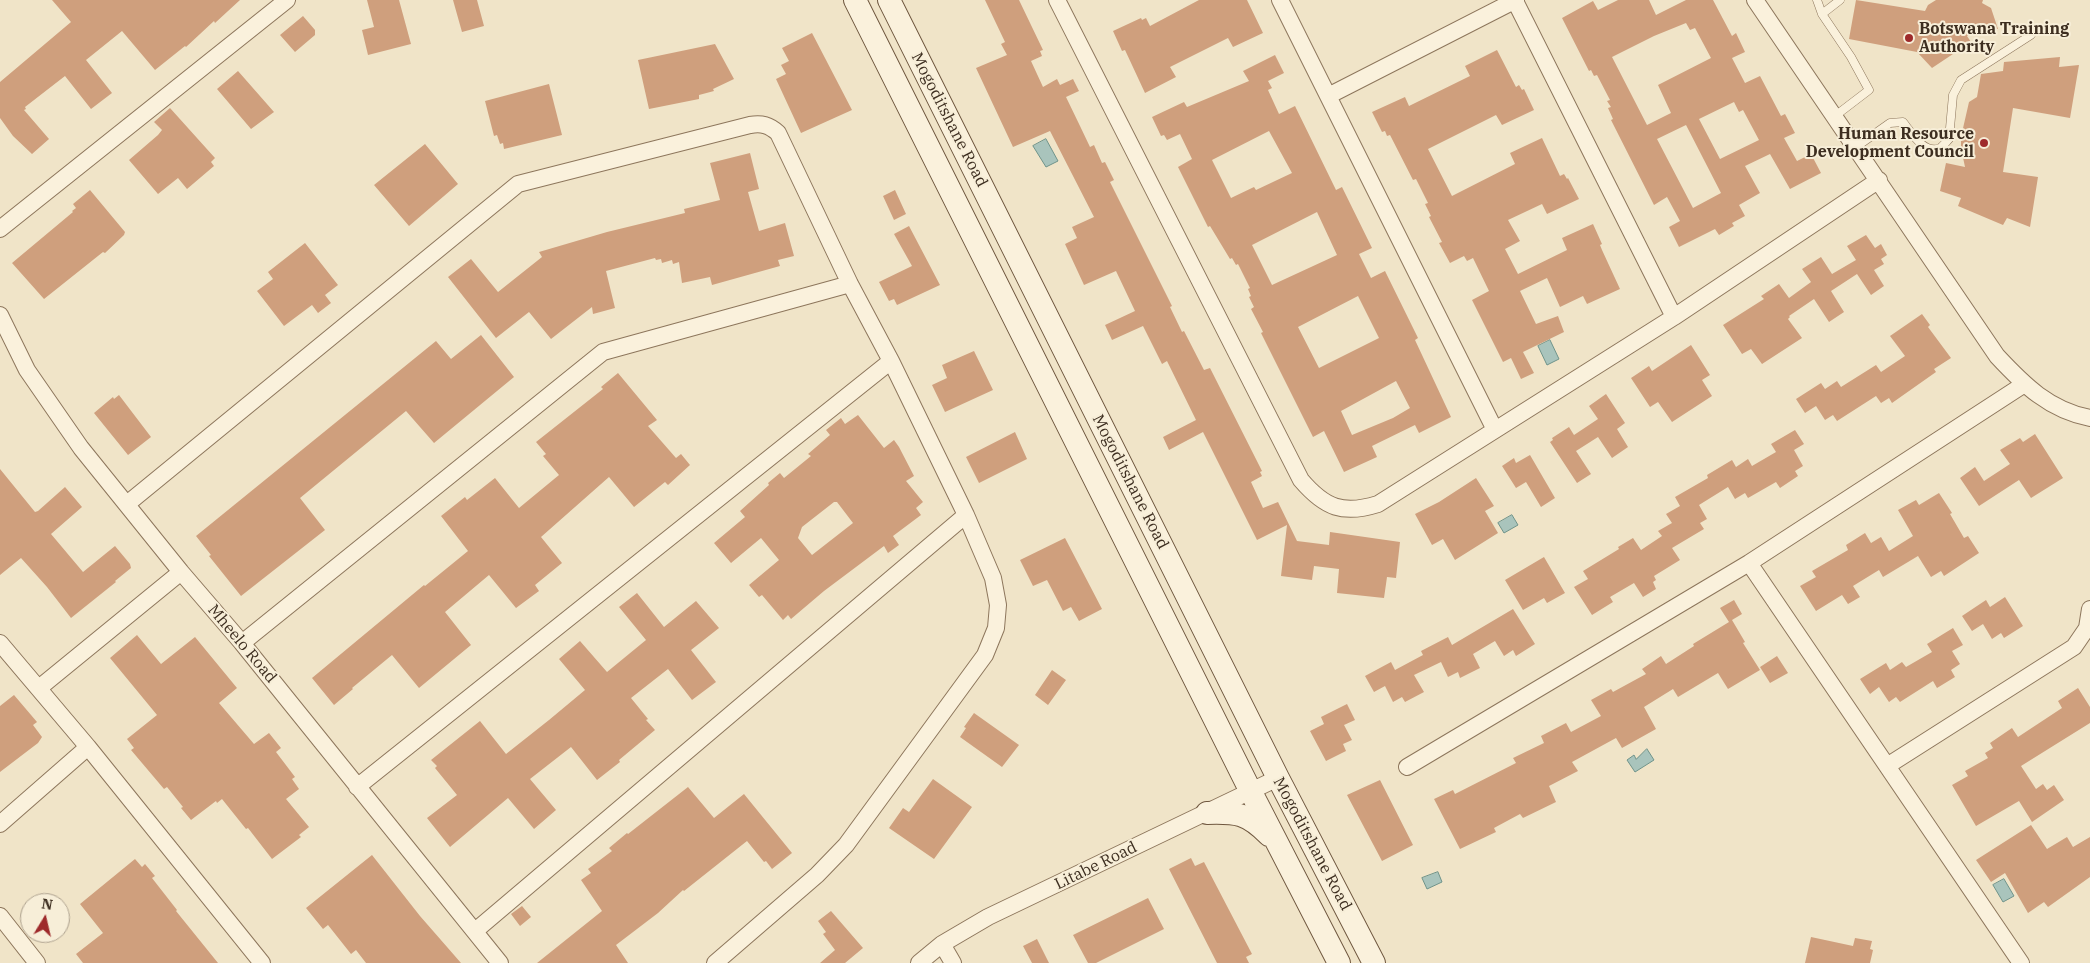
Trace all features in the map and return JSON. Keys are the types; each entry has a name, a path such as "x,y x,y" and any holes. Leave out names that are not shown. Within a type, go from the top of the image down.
{"main road":[{"name":"Mogoditshane Road","path":"855,0 1251,792 1339,963"},
{"name":"Mogoditshane Road","path":"889,0 1278,778 1374,963"},
{"path":"1207,813 1242,814 1256,822 1277,842"}],"street":[{"path":"0,229 287,0"},
{"path":"1057,0 1301,480 1313,494 1327,504 1343,510 1362,509 1378,504 1674,316 1878,180"},
{"path":"1280,0 1495,430"},
{"path":"1328,96 1515,0 1674,316"},
{"path":"1755,0 1996,356 2023,385 2052,405 2090,418"},
{"path":"127,504 522,182 750,125 767,126 778,133 850,284 891,361 966,515 993,578 998,606 996,628 985,655 846,845 817,875 715,963"},
{"path":"242,643 603,352 850,284"},
{"name":"Mheelo Road","path":"0,315 27,370 81,448 181,572 242,643 500,963"},
{"path":"357,787 891,361"},
{"path":"1406,767 1749,563 2023,385"},
{"path":"475,931 966,515"},
{"path":"1749,563 2021,963"},
{"path":"38,688 181,572"},
{"path":"1887,766 2074,646 2087,628 2090,609"},
{"path":"0,643 88,747 262,963"},
{"path":"0,824 88,747"},
{"name":"Litabe Road","path":"919,963 942,944 988,917 1278,778"},
{"path":"0,916 38,963"},
{"path":"942,944 953,963"}],"lane":[{"path":"1817,0 1822,14 1851,57 1869,90 1835,116"},
{"path":"1822,14 1840,0"},
{"path":"1856,147 1890,123 1903,122 1922,145 1931,149 1940,148 1949,139 1953,95 1961,80 2031,35"}],"water":[{"path":"1046,139 1058,161 1046,167 1033,146"},
{"path":"1550,340 1559,359 1547,365 1538,346"},
{"path":"1512,515 1518,525 1504,533 1498,523"},
{"path":"1647,749 1654,760 1635,772 1627,760 1634,755 1636,759"},
{"path":"1438,872 1442,882 1427,889 1422,878"},
{"path":"2004,879 2014,896 2003,902 1993,885"}],"building":[{"path":"52,0 240,0 186,47 155,70 122,31 86,60 112,93 91,109 65,76 25,107 26,109 24,110 49,139 32,154 13,136 0,118 0,82 71,22"},
{"path":"367,0 399,0 411,44 368,55 362,30 374,27"},
{"path":"453,0 477,0 484,26 462,32"},
{"path":"985,0 1019,0 1043,50 1040,51 1042,56 1031,61 1043,87 1057,79 1060,85 1073,79 1079,91 1066,97 1090,147 1094,145 1102,163 1105,162 1114,180 1110,182 1172,306 1170,307 1182,332 1184,331 1204,370 1210,368 1262,471 1260,472 1262,476 1251,482 1263,508 1278,502 1297,541 1329,545 1330,532 1400,542 1396,578 1387,577 1384,598 1337,593 1339,569 1314,566 1312,580 1281,576 1287,525 1257,540 1203,432 1169,450 1163,437 1196,420 1167,361 1162,364 1143,326 1112,340 1105,325 1135,311 1116,271 1084,285 1065,244 1077,238 1072,227 1094,217 1050,131 1013,147 976,68 1007,55 1001,44 1005,42"},
{"path":"1199,0 1247,0 1263,33 1233,47 1228,38 1170,67 1176,77 1145,93 1125,50 1122,51 1113,31 1141,18 1142,20 1146,18 1150,26"},
{"path":"1618,0 1649,0 1656,15 1686,0 1713,0 1732,36 1736,33 1745,52 1732,58 1745,83 1760,76 1781,116 1785,114 1795,133 1784,138 1797,161 1811,154 1821,173 1790,189 1770,154 1745,166 1760,193 1739,205 1745,216 1732,223 1734,226 1719,235 1715,229 1679,247 1669,227 1680,221 1667,197 1654,205 1611,120 1613,119 1608,108 1611,107 1607,101 1610,100 1597,75 1594,76 1591,70 1589,71 1562,18 1593,1 1598,10","holes":["1686,23 1690,30 1695,28 1711,58 1658,85 1671,113 1647,125 1612,57 1654,36","1734,102 1739,112 1743,110 1759,140 1720,159 1699,119","1686,125 1721,193 1693,208 1657,139"]},
{"name":"Botswana Training Authority","path":"1856,0 1925,11 1928,5 1936,0 1983,0 1982,3 1991,8 1998,29 1982,26 1967,36 1971,42 1932,68 1917,52 1849,39"},
{"path":"303,16 315,30 315,35 295,52 280,35"},
{"path":"812,33 852,110 801,133 776,79 786,74 781,65 789,61 782,48"},
{"path":"715,44 734,79 713,89 714,91 699,95 699,99 649,109 638,60"},
{"path":"1497,50 1516,87 1519,85 1522,90 1524,89 1534,110 1502,125 1496,115 1428,149 1452,196 1515,164 1510,153 1542,138 1560,176 1564,174 1568,178 1579,199 1547,214 1542,204 1508,220 1520,241 1505,249 1518,274 1567,250 1562,238 1593,224 1602,244 1600,245 1602,250 1620,289 1587,304 1583,296 1560,307 1547,278 1520,291 1536,324 1558,316 1564,332 1523,352 1534,373 1521,379 1511,358 1503,362 1472,300 1489,291 1473,258 1467,261 1464,256 1450,263 1439,243 1442,242 1429,217 1431,216 1425,204 1428,203 1416,179 1413,180 1390,135 1387,136 1385,131 1382,132 1372,112 1405,97 1409,106 1470,76 1465,66"},
{"path":"1275,55 1284,73 1268,81 1272,88 1268,90 1279,114 1295,106 1336,190 1342,187 1372,248 1359,254 1371,278 1385,271 1418,338 1415,340 1451,417 1419,433 1415,425 1372,446 1377,457 1344,472 1324,431 1313,437 1261,333 1263,332 1251,309 1254,307 1249,297 1251,296 1248,289 1250,288 1238,264 1236,265 1232,258 1230,259 1210,226 1208,227 1178,167 1192,159 1180,134 1167,140 1164,135 1161,136 1152,117 1184,102 1187,107 1249,81 1243,71","holes":["1269,131 1292,173 1256,190 1254,187 1231,198 1212,160","1317,212 1337,255 1272,285 1252,245","1358,296 1379,338 1319,368 1298,327","1396,381 1410,408 1393,418 1352,435 1341,411"]},
{"name":"Human Resource Development Council","path":"2060,57 2059,67 2079,65 2070,118 2013,108 2003,172 2038,177 2030,227 2007,218 2003,225 1958,206 1961,198 1940,191 1946,163 1965,167 1961,137 1969,102 1977,97 1981,74 2003,71 2004,62"},
{"path":"238,71 274,112 251,129 217,89"},
{"path":"549,84 562,135 504,149 503,143 500,144 497,135 494,136 485,101"},
{"path":"170,108 215,158 211,162 214,166 187,189 178,178 158,194 129,160 162,130 154,122"},
{"path":"425,144 458,184 409,226 374,185"},
{"path":"750,153 759,189 748,192 759,231 785,223 794,256 778,260 780,266 712,285 710,277 682,283 679,262 673,264 672,260 662,263 661,259 656,260 655,258 606,271 615,308 593,314 592,307 551,339 529,312 496,338 448,277 471,259 498,292 542,257 539,252 607,232 685,213 684,209 720,200 710,163"},
{"path":"90,190 125,232 124,235 105,253 103,252 44,299 12,263 73,212 76,208 73,204"},
{"path":"895,190 906,214 894,220 883,196"},
{"path":"909,226 940,285 897,305 894,299 889,301 879,282 912,266 894,234"},
{"path":"1866,235 1875,248 1881,244 1887,255 1881,259 1884,264 1874,270 1884,286 1871,295 1857,274 1831,291 1844,312 1829,322 1814,299 1789,316 1788,319 1802,338 1762,364 1751,349 1742,354 1723,325 1764,299 1761,296 1779,284 1789,298 1811,282 1802,269 1821,257 1832,274 1856,260 1847,246"},
{"path":"305,243 338,285 325,295 331,303 318,313 312,305 284,326 257,291 273,279 268,272"},
{"path":"1922,314 1930,325 1928,327 1951,358 1934,369 1936,372 1892,403 1889,398 1881,403 1876,396 1837,421 1833,415 1825,420 1816,406 1805,413 1796,399 1821,383 1825,389 1837,381 1841,387 1876,365 1881,372 1905,356 1890,336"},
{"path":"481,335 514,377 434,443 406,411 300,498 325,530 241,596 209,556 211,555 196,536 436,341 451,359"},
{"path":"1691,345 1710,375 1702,380 1712,396 1672,422 1658,402 1650,407 1631,378 1649,366 1652,371"},
{"path":"974,351 993,390 945,412 932,385 947,378 942,365"},
{"path":"618,373 657,420 648,426 676,458 681,454 690,465 668,485 665,482 634,507 609,477 541,537 562,563 535,585 539,591 516,608 489,575 445,612 471,645 419,688 392,655 334,705 312,678 468,551 441,516 465,497 467,500 495,478 519,508 559,475 543,456 546,454 536,442 603,389 601,387"},
{"path":"1606,394 1625,423 1617,429 1628,447 1612,458 1598,437 1576,451 1591,474 1577,483 1550,442 1553,440 1552,438 1569,427 1574,435 1598,419 1589,406"},
{"path":"119,395 151,437 128,455 94,413 113,397 114,399"},
{"path":"858,415 884,448 894,440 914,476 906,481 923,502 916,508 921,515 893,536 899,545 888,553 884,546 824,591 791,619 788,615 783,620 762,595 759,597 749,585 779,560 761,538 731,563 714,543 745,517 740,511 769,485 768,483 780,473 784,478 811,456 808,454 830,435 826,430 841,418 845,424","holes":["834,502 837,502 853,523 812,555 798,538 802,527"]},
{"path":"1795,430 1804,444 1794,450 1803,466 1795,471 1798,476 1780,488 1776,482 1748,498 1745,493 1735,499 1728,487 1699,505 1707,519 1700,523 1704,529 1672,548 1680,560 1654,576 1656,580 1653,582 1656,589 1643,597 1634,583 1610,597 1613,602 1592,615 1574,587 1588,579 1583,571 1633,538 1641,550 1662,536 1658,531 1672,523 1666,514 1680,506 1675,497 1708,478 1707,475 1732,460 1736,467 1748,459 1752,466 1776,452 1771,444"},
{"path":"1015,432 1027,459 979,483 966,457"},
{"path":"2035,434 2063,478 2031,498 2019,480 1979,506 1960,478 1975,467 1984,481 2010,464 2000,450 2020,438 2023,442"},
{"path":"1530,455 1555,498 1541,507 1526,482 1516,488 1502,466 1514,458 1516,463"},
{"path":"0,469 35,512 65,487 82,507 51,534 83,572 115,546 130,564 131,568 116,582 71,618 21,558 0,575"},
{"path":"1476,478 1494,506 1485,511 1498,533 1455,560 1443,539 1432,545 1415,514 1439,502"},
{"path":"1939,493 1952,513 1950,514 1964,538 1968,536 1979,553 1944,576 1941,571 1931,577 1918,556 1883,577 1879,570 1853,586 1860,597 1848,604 1842,595 1816,611 1800,586 1816,577 1812,571 1848,550 1846,545 1865,533 1871,543 1881,537 1889,551 1913,536 1898,510 1916,500 1919,505"},
{"path":"1065,538 1102,609 1079,621 1071,607 1063,611 1047,580 1033,586 1020,560"},
{"path":"1544,557 1565,593 1547,603 1544,598 1523,610 1505,580"},
{"path":"637,593 664,627 696,601 719,628 691,650 716,682 692,700 668,669 631,698 655,730 619,760 620,762 597,780 571,747 530,779 556,810 534,829 508,798 450,847 427,818 457,795 435,768 437,766 431,760 480,721 506,754 549,720 585,690 559,659 580,641 607,672 646,640 619,607"},
{"path":"2005,597 2023,626 2004,638 2001,633 1992,639 1983,624 1972,631 1962,616 1986,600 1990,607"},
{"path":"1734,600 1742,614 1732,620 1745,642 1743,643 1760,670 1728,689 1718,673 1678,697 1673,689 1644,707 1656,729 1622,748 1616,738 1572,762 1578,771 1549,786 1556,802 1523,818 1520,814 1494,828 1496,832 1460,849 1434,799 1453,790 1455,794 1516,763 1513,758 1544,743 1541,736 1566,723 1571,732 1601,716 1591,700 1611,689 1613,692 1646,674 1642,669 1661,656 1666,664 1694,646 1693,644 1729,622 1720,608"},
{"path":"1513,609 1535,644 1516,656 1513,650 1504,656 1495,641 1473,654 1480,668 1460,678 1458,672 1448,677 1441,662 1414,675 1424,692 1405,702 1402,697 1393,702 1385,686 1374,692 1365,676 1391,662 1395,670 1423,655 1421,651 1448,637 1452,645"},
{"path":"1953,628 1963,645 1952,651 1960,664 1951,670 1955,677 1937,688 1933,681 1900,702 1896,697 1889,702 1879,687 1870,694 1860,679 1886,663 1890,670 1902,662 1906,667 1932,652 1927,644"},
{"path":"137,635 161,664 195,637 237,688 219,703 254,744 269,733 281,748 276,752 295,777 292,779 299,789 286,799 309,827 299,835 301,837 272,859 222,799 217,803 216,801 191,820 167,787 164,789 131,750 134,748 127,739 157,715 110,658"},
{"path":"1777,656 1788,673 1770,683 1760,667"},
{"path":"1052,670 1066,680 1048,705 1035,695"},
{"path":"2078,688 2090,707 2090,723 2021,766 2036,789 2043,784 2047,790 2054,785 2064,800 2032,822 2019,801 1976,826 1952,785 1968,776 1965,771 1988,758 1985,753 1993,748 1990,743 2012,728 2018,737 2062,708 2058,701"},
{"path":"14,695 37,722 33,725 42,737 38,743 0,772 0,706"},
{"path":"1347,704 1355,720 1344,725 1352,740 1343,744 1346,751 1326,761 1310,731 1324,724 1321,717"},
{"path":"974,713 1019,745 1002,767 960,737 966,728 964,727"},
{"path":"933,779 972,807 934,859 889,828 903,808 909,812"},
{"path":"1380,780 1413,845 1382,861 1347,795"},
{"path":"688,787 714,818 744,794 792,853 772,869 747,841 616,945 628,963 537,963 602,911 581,880 591,873 588,869 612,851 609,848 627,833"},
{"path":"2031,825 2047,849 2067,837 2073,847 2090,837 2090,877 2048,907 2044,902 2028,913 2005,873 1991,882 1976,860"},
{"path":"372,855 420,916 461,963 366,963 356,950 351,954 328,925 323,929 306,908"},
{"path":"1191,858 1195,866 1204,862 1252,954 1246,957 1249,963 1217,963 1169,869"},
{"path":"135,859 142,867 145,864 155,876 152,878 218,963 83,963 76,954 103,933 80,904"},
{"path":"1148,898 1164,929 1096,963 1088,963 1073,935"},
{"path":"522,906 531,917 520,926 511,914"},
{"path":"831,911 863,948 845,963 820,963 835,950 823,934 826,932 818,921"},
{"path":"1811,937 1853,946 1855,938 1872,941 1870,949 1873,950 1870,963 1805,963"},
{"path":"1037,939 1049,963 1032,963 1023,946"}],"place":[{"name":"Botswana Training Authority","path":"1909,38"},
{"name":"Human Resource Development Council","path":"1984,143"}]}
